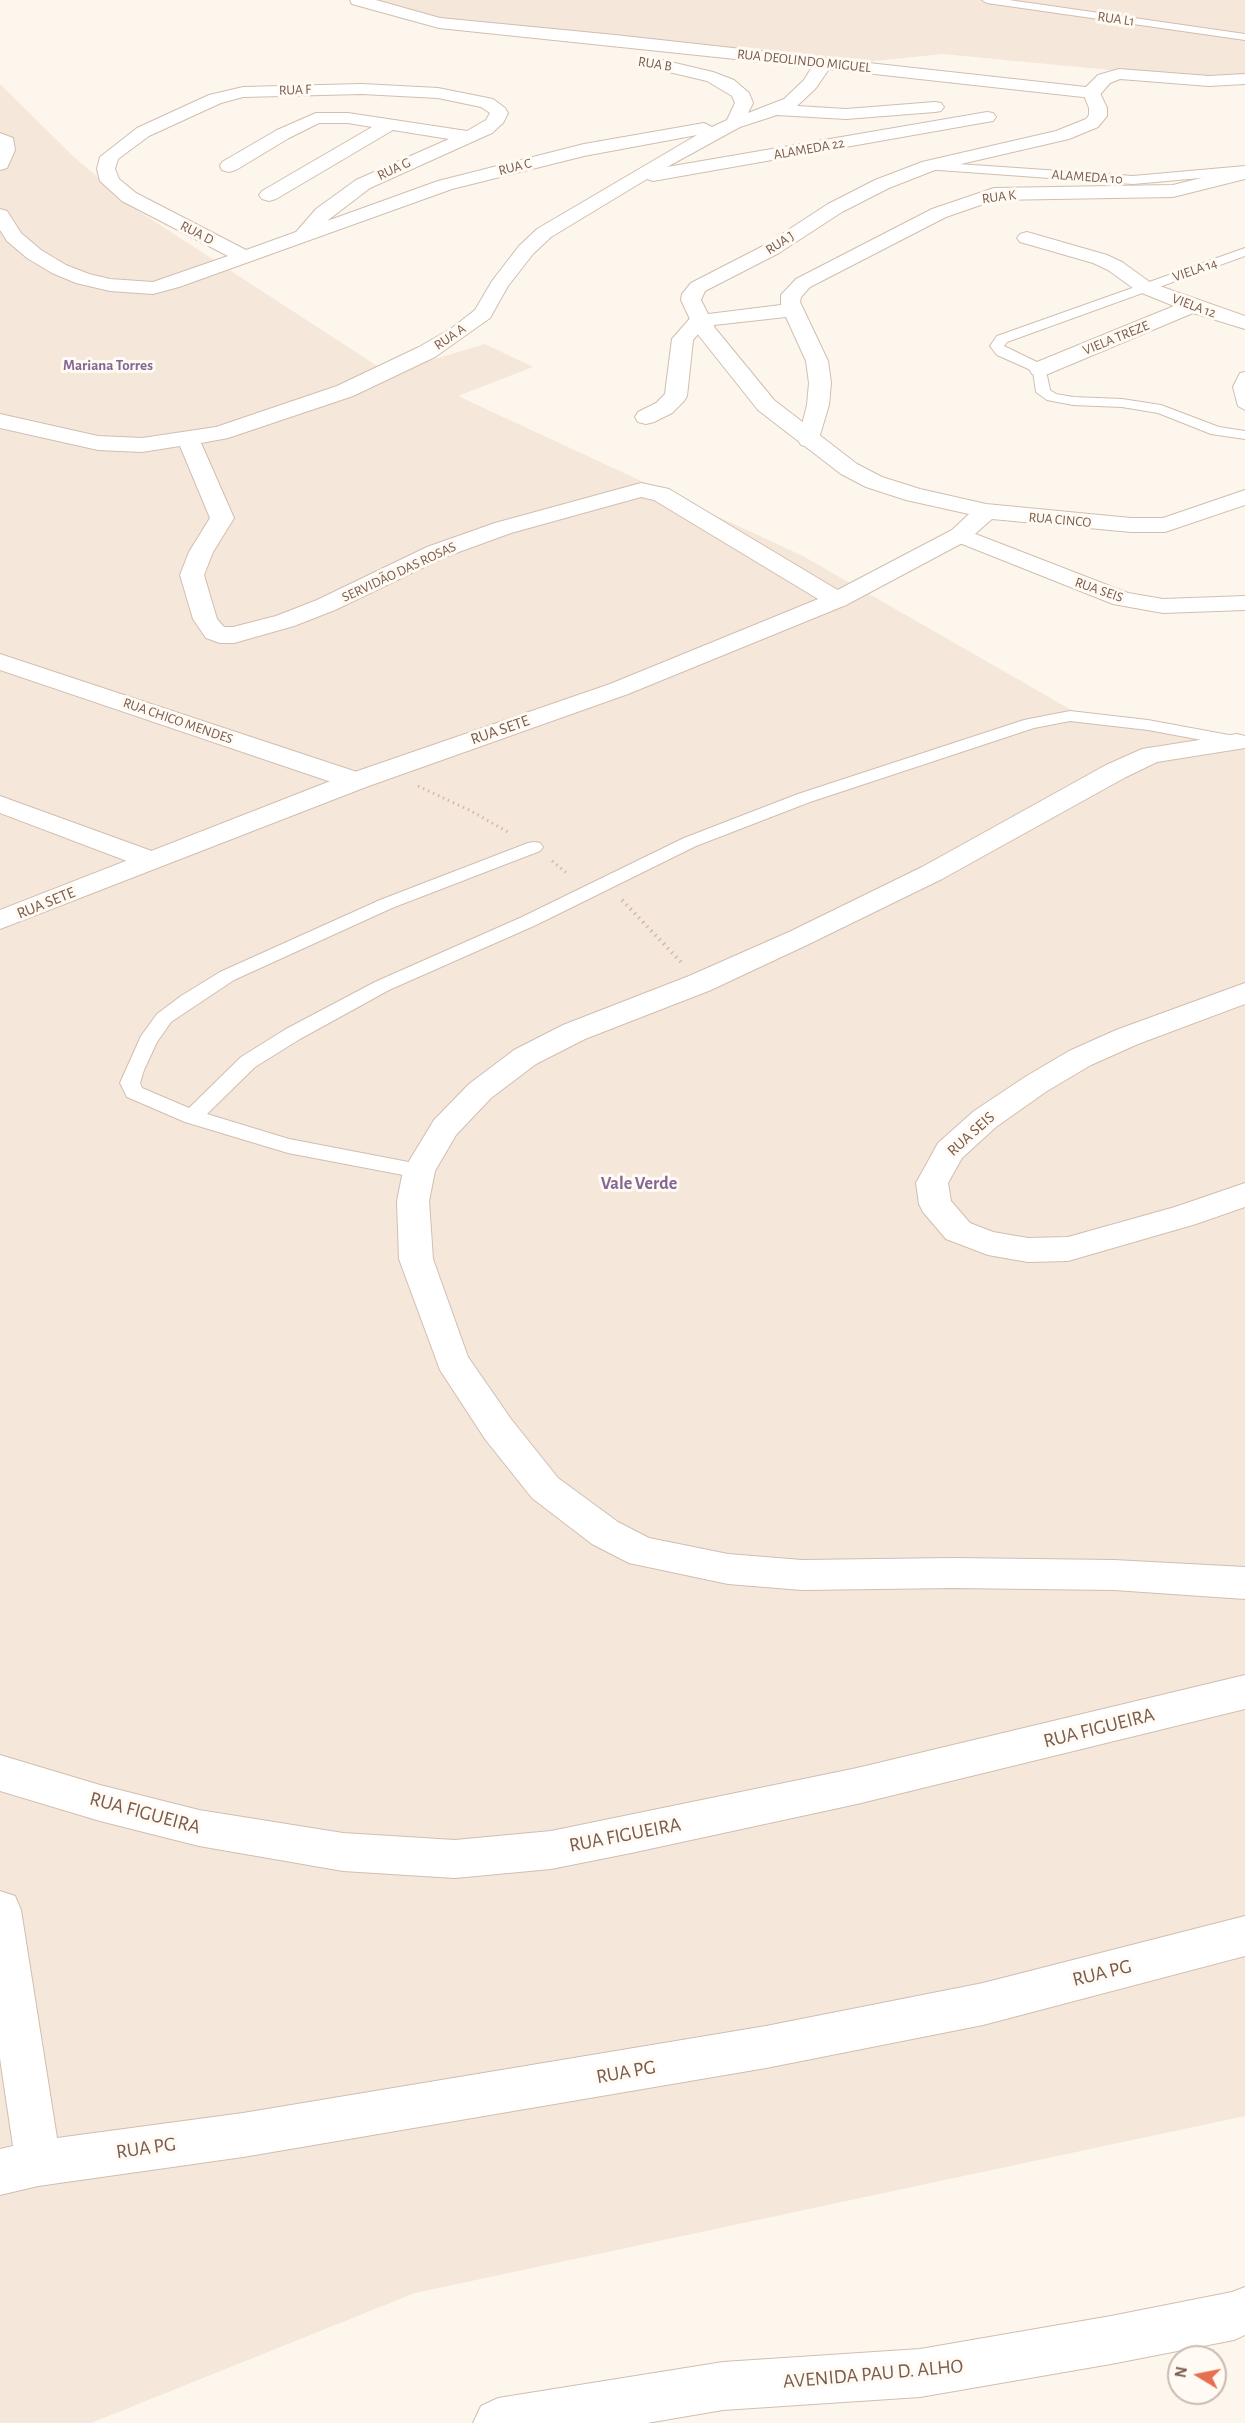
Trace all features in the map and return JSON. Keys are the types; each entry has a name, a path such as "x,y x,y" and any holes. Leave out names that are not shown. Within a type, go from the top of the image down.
{"street":[{"name":"RUA DEOLINDO MIGUEL","path":"358,0 439,23 1092,93"},
{"name":"RUA B","path":"637,61 680,68 728,84 740,93 744,103 734,123"},
{"name":"RUA A","path":"0,421 54,435 108,444 142,445 188,439 256,422 345,391 427,352 483,314 499,285 526,250 544,233 630,179 734,123 776,110 801,94 824,63"},
{"path":"1092,93 1104,79 1119,74 1209,81 1245,79"},
{"name":"RUA F","path":"106,169 109,157 143,132 215,99 243,92 362,89 438,93 487,103 496,108 499,113 498,118"},
{"name":"RUA J","path":"874,482 849,469 766,405 699,320 692,294 698,287 772,249 835,207 882,184 929,166 1079,129 1098,116 1098,108 1092,93"},
{"path":"776,110 846,114 935,107"},
{"path":"229,166 283,134 316,118 342,117 467,136"},
{"name":"ALAMEDA 22","path":"630,179 987,117"},
{"name":"RUA G","path":"302,237 323,213 363,184 486,129 498,118"},
{"path":"269,195 392,123"},
{"name":"RUA C","path":"302,237 445,185 514,166 584,150 734,123"},
{"path":"0,139 6,142 6,150 0,164"},
{"name":"RUA D","path":"106,169 110,181 129,197 245,257"},
{"name":"RUA K","path":"792,310 791,295 803,283 939,213 977,199 994,194 1173,191 1245,171"},
{"path":"0,215 14,237 34,254 83,279 110,285 153,288 302,237"},
{"name":"VIELA 12","path":"1027,238 1100,259 1116,266 1144,287 1245,323"},
{"name":"VIELA TREZE","path":"1041,369 1192,306"},
{"path":"646,417 664,408 676,396 680,374 681,345 687,332 699,320 792,310 817,361 820,383 818,405 809,440"},
{"name":"SERVIDÃO DAS ROSAS","path":"188,439 220,508 222,519 201,552 192,575 205,620 215,633 220,635 234,635 306,613 436,552 503,528 641,490 661,494 837,600"},
{"name":"RUA CINCO","path":"874,482 914,495 986,511 1086,523 1165,525 1245,497"},
{"name":"RUA SETE","path":"0,920 356,781 619,689 837,600 960,535 986,511"},
{"name":"RUA SEIS","path":"960,535 1122,599 1163,606 1245,603"},
{"name":"RUA CHICO MENDES","path":"0,662 356,781"},
{"path":"1241,743 1151,755 1116,771 932,873 799,938 700,982 574,1032 525,1057 480,1091 452,1121 419,1171 413,1201 416,1259 452,1361 498,1429 545,1488 605,1533 642,1551 728,1569 802,1575 953,1573 1114,1575 1245,1583"},
{"path":"0,804 150,860"},
{"name":"RUA SEIS","path":"1245,993 1127,1036 1080,1058 1036,1084 985,1119 949,1150 932,1183 935,1204 958,1231 988,1243 1028,1250 1068,1249 1184,1216 1245,1195"},
{"name":"RUA FIGUEIRA","path":"0,1773 100,1803 199,1828 343,1852 455,1859 551,1850 631,1835 857,1786 1245,1692"},
{"path":"0,1910 19,2167"},
{"name":"RUA PG","path":"19,2167 255,2134 766,2048 983,2004 1245,1936"},
{"name":"AVENIDA PAU D. ALHO","path":"498,2423 723,2386 920,2373 1111,2340 1234,2316 1245,2311"}],"lane":[{"name":"RUA L1","path":"987,0 1245,38"},
{"name":"ALAMEDA 10","path":"929,166 1133,180 1245,171"},
{"name":"VIELA 14","path":"1041,369 1002,352 997,345 998,342 1245,252"},
{"path":"1041,369 1044,392 1052,397 1161,409 1216,431 1245,435"},
{"path":"1245,376 1240,387 1245,406"},
{"path":"192,1117 248,1062 293,1034 382,986 599,888 690,842 793,802 1030,724 1070,716 1108,719 1241,743"},
{"path":"419,1171 288,1146 192,1117 147,1100 134,1092 130,1083 134,1070 148,1041 164,1018 227,976 386,904 534,847"}],"path":[{"path":"385,771 471,811 599,888 700,982"}],"shaded area":[{"path":"357,0 1245,0 1245,83 943,54 834,65 446,22"},
{"path":"0,84 74,157 134,208 388,373 485,344 533,367 458,396 803,556 1087,719 1245,744 1245,2116 415,2293 91,2423 0,2423"}],"district":[{"name":"Mariana Torres","path":"108,365"},
{"name":"Vale Verde","path":"639,1184"}]}
